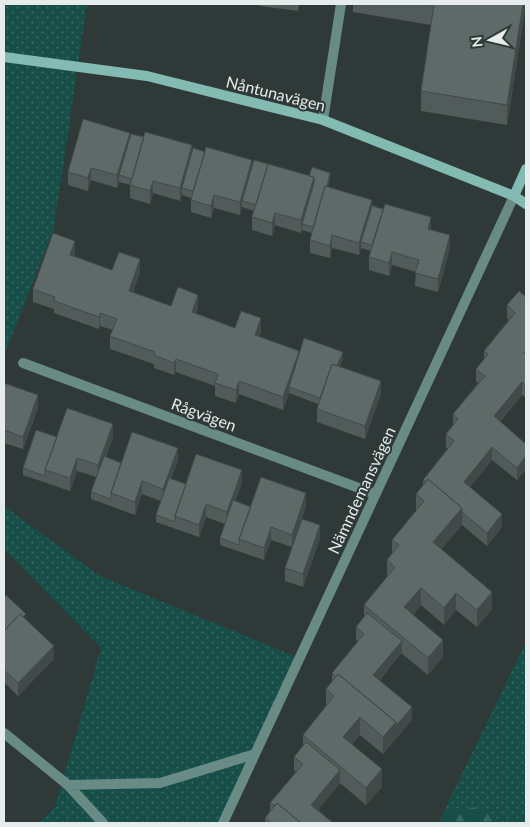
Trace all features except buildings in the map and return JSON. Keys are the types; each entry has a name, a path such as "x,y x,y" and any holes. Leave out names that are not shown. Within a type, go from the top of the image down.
{"street":[{"path":"323,120 341,4"},
{"name":"Nåntunavägen","path":"4,57 146,76 323,120 514,196 526,204"},
{"name":"Nämndemansvägen","path":"223,823 526,169"},
{"name":"Rågvägen","path":"22,362 375,494"},
{"path":"4,734 68,785 103,823"},
{"path":"68,785 160,783 255,754"}],"green space":[{"path":"4,4 87,4 54,228 4,356"},
{"path":"4,506 100,576 299,658 223,823 39,823 55,807 101,648 4,549"},
{"path":"526,642 526,823 495,823 484,807 445,809"},
{"path":"484,807 495,823 439,823 445,809"}]}
